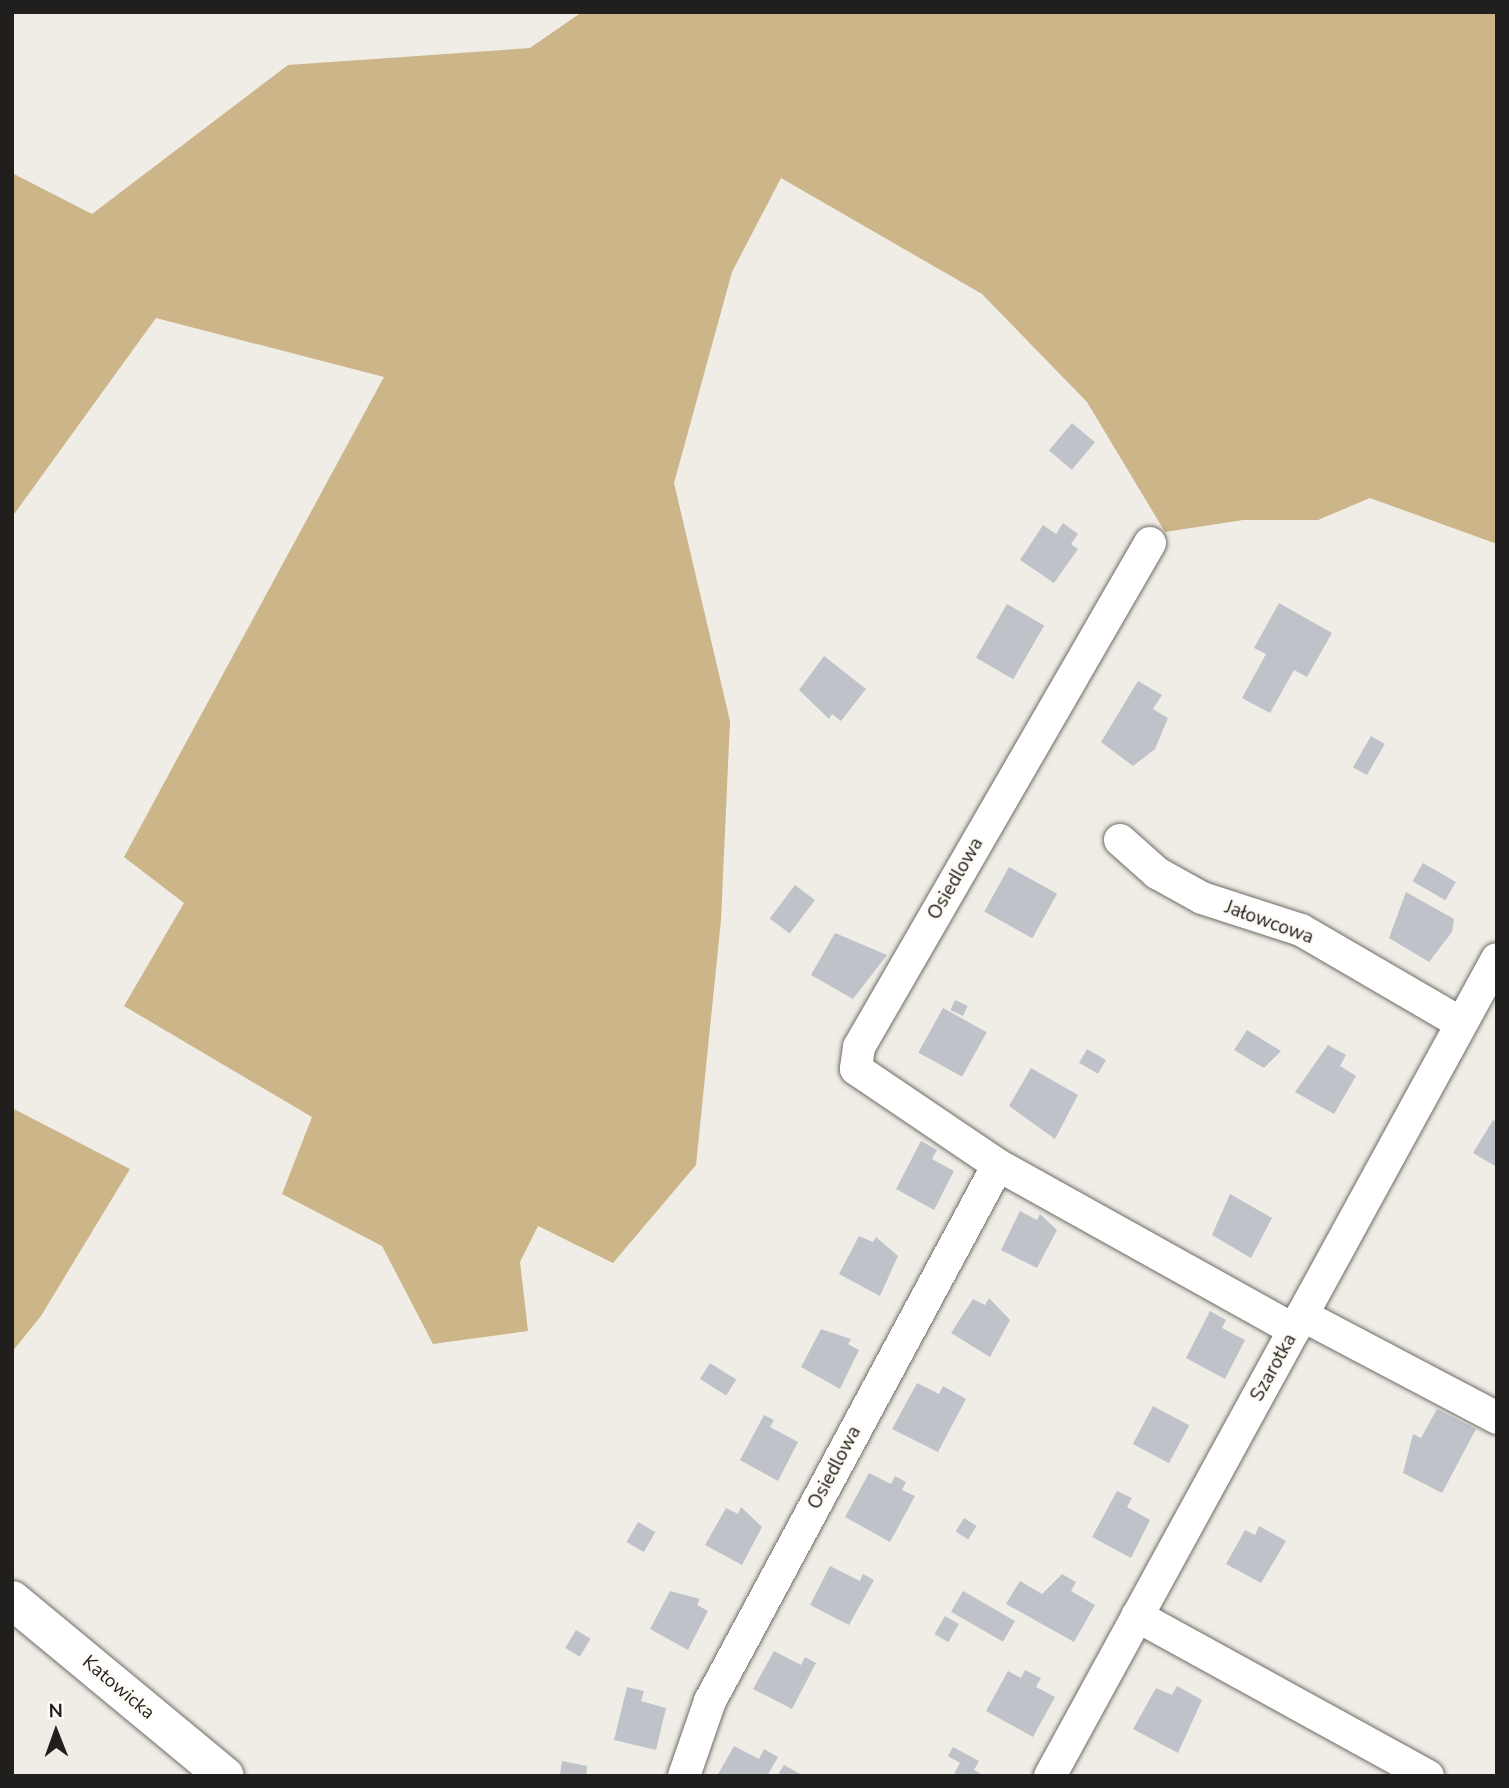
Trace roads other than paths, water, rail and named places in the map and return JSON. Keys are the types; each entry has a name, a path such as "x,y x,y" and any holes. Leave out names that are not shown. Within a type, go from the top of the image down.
{"main road":[{"name":"Katowicka","path":"12,1600 225,1776"}],"street":[{"name":"Osiedlowa","path":"1150,543 855,1060 861,1077 998,1165 1298,1322 1497,1418"},
{"name":"Jałowcowa","path":"1119,840 1157,873 1202,898 1301,930 1459,1022"},
{"name":"Szarotka","path":"1050,1776 1459,1022 1497,959"},
{"name":"Osiedlowa","path":"684,1776 710,1701 998,1165"},
{"path":"1137,1616 1428,1776"}]}
